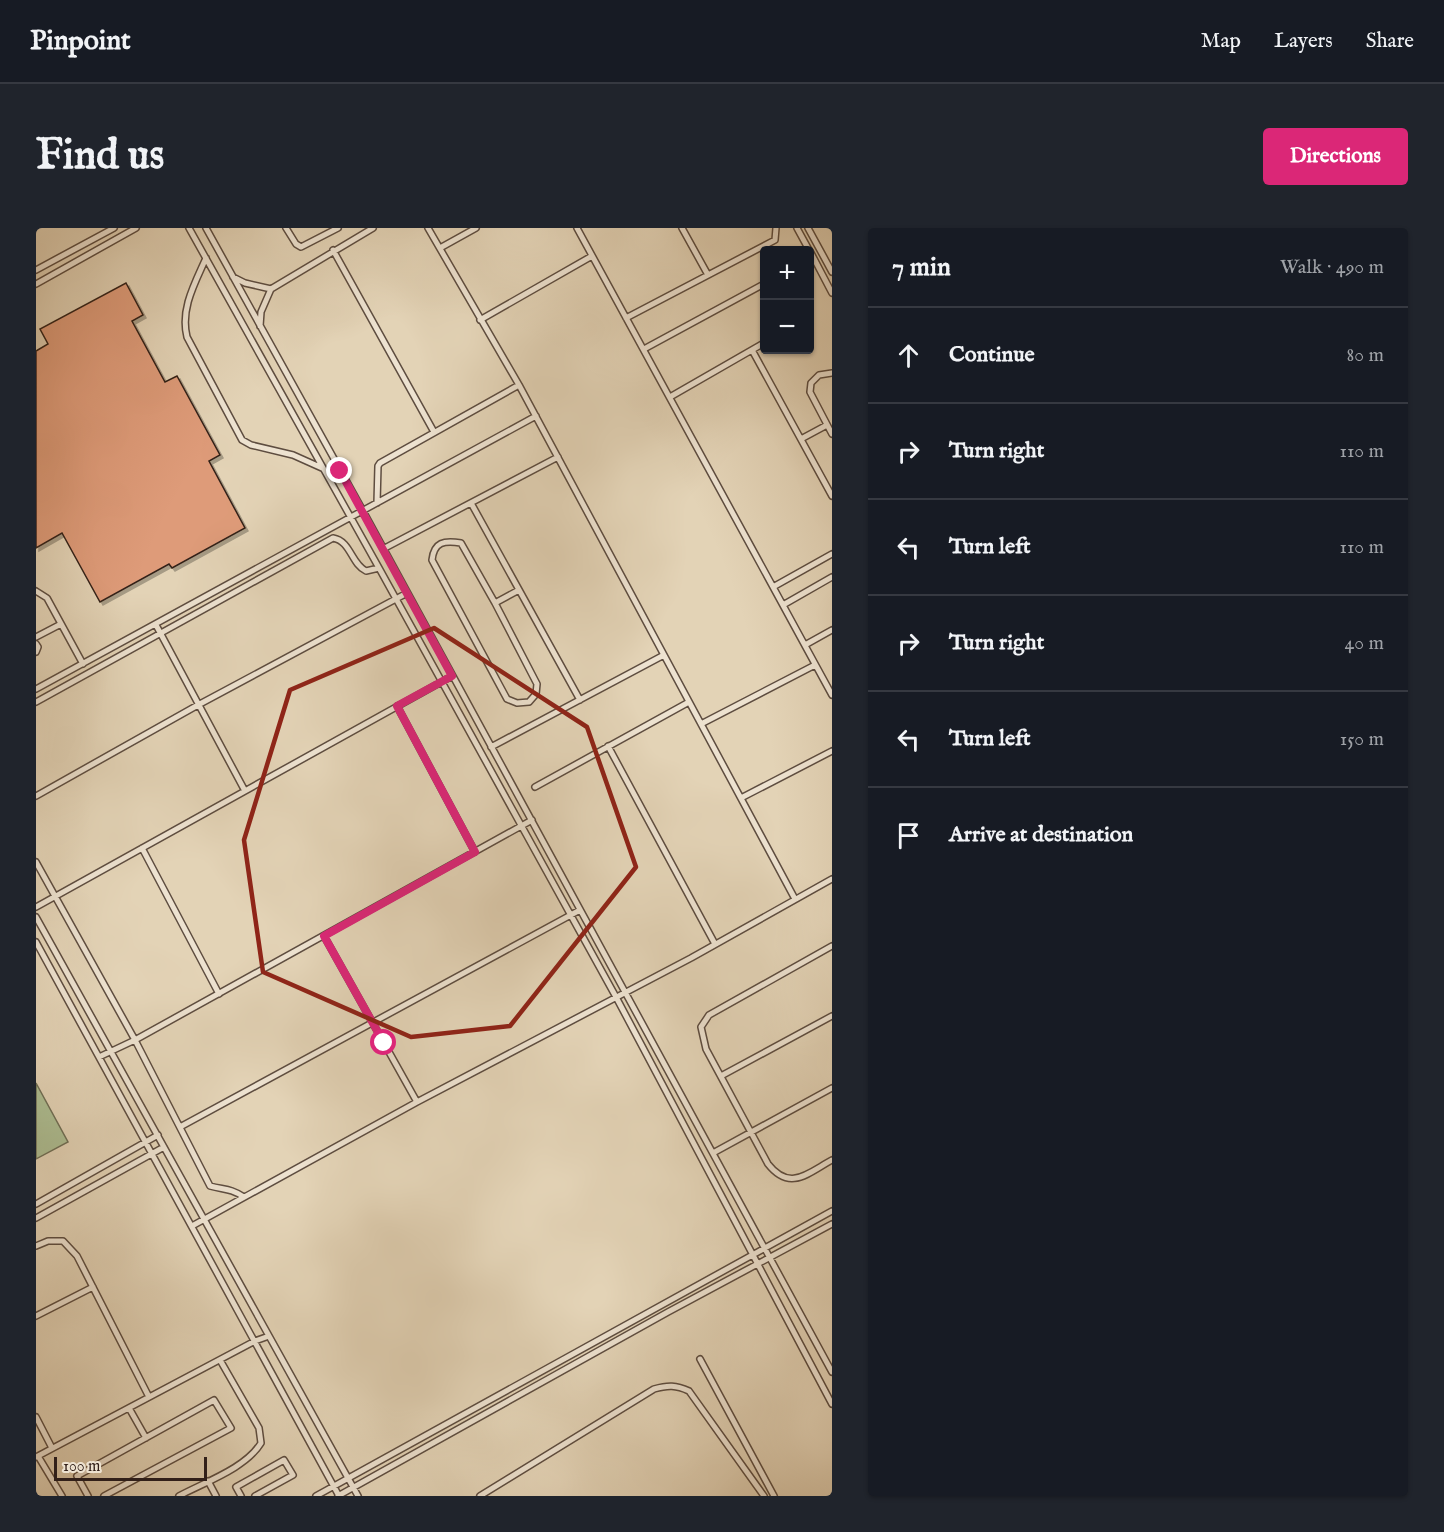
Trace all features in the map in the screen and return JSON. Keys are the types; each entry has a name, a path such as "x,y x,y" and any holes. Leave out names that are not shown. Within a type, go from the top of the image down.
{"lane":[{"path":"36,270 114,228"},
{"path":"36,284 136,228"},
{"path":"189,228 522,826 832,1404"},
{"path":"206,228 363,511 832,1372"},
{"path":"286,228 296,244 301,247 338,228"},
{"path":"261,329 261,312 271,290 333,250 373,228"},
{"path":"428,228 536,416 795,899"},
{"path":"440,248 476,228"},
{"path":"577,228 832,695"},
{"path":"682,228 708,275"},
{"path":"626,318 775,240 776,228"},
{"path":"797,228 806,246"},
{"path":"808,228 832,272"},
{"path":"333,250 434,432"},
{"path":"814,256 821,252"},
{"path":"480,320 592,256"},
{"path":"206,258 186,306 184,328 242,440 252,446 293,455 322,468"},
{"path":"814,263 832,293"},
{"path":"231,276 245,283 271,290"},
{"path":"644,349 760,287"},
{"path":"670,397 760,346"},
{"path":"752,350 832,496"},
{"path":"832,373 819,375 811,383 810,392 832,434"},
{"path":"377,503 380,463 519,385"},
{"path":"36,689 536,416"},
{"path":"801,439 827,425"},
{"path":"383,549 558,457"},
{"path":"471,503 580,700"},
{"path":"36,702 333,538 344,543 359,568 366,571 379,568"},
{"path":"451,541 461,543 495,603 537,684 536,694 529,702 517,703 507,699 432,560 433,551 441,543 451,541"},
{"path":"773,587 832,554"},
{"path":"783,605 832,577"},
{"path":"495,603 519,590"},
{"path":"36,591 47,598 83,664"},
{"path":"36,796 198,705 406,593"},
{"path":"36,637 61,624"},
{"path":"156,625 244,791"},
{"path":"805,645 832,630"},
{"path":"36,644 38,647 36,652"},
{"path":"491,747 664,655"},
{"path":"701,724 815,665"},
{"path":"36,907 452,676"},
{"path":"535,787 689,702"},
{"path":"397,706 475,852"},
{"path":"609,746 715,944"},
{"path":"741,798 832,751"},
{"path":"99,1057 219,994 531,820"},
{"path":"142,848 219,994"},
{"path":"36,862 135,1040 210,1186 231,1189 244,1197"},
{"path":"192,1226 832,879"},
{"path":"180,1127 580,910"},
{"path":"36,917 358,1496"},
{"path":"324,936 417,1102"},
{"path":"36,942 339,1496 353,1486 832,1224"},
{"path":"832,946 720,1008 704,1020 701,1027 706,1049 768,1164 777,1175 797,1179 832,1160"},
{"path":"721,1076 832,1016"},
{"path":"713,1153 832,1088"},
{"path":"36,1204 158,1135"},
{"path":"36,1218 164,1147"},
{"path":"316,1496 832,1211"},
{"path":"36,1246 48,1241 63,1241 77,1256 149,1397"},
{"path":"36,1316 93,1287"},
{"path":"62,1496 37,1457 255,1341 269,1336"},
{"path":"700,1359 774,1496"},
{"path":"179,1496 241,1464 256,1452 261,1443 259,1428 220,1360"},
{"path":"480,1496 654,1389 666,1386 678,1386 688,1391 765,1496"},
{"path":"88,1496 77,1476 214,1400 231,1428 104,1496"},
{"path":"129,1407 146,1438"},
{"path":"36,1417 52,1448"},
{"path":"241,1496 236,1487 284,1460 293,1475 255,1496"},
{"path":"208,1481 216,1496"}],"highlighted area":[{"path":"434,628 587,727 636,867 510,1026 411,1037 263,972 244,840 290,690"}],"green space":[{"path":"36,1083 68,1142 36,1159"}],"building":[{"path":"126,283 143,315 132,321 165,382 177,376 220,455 209,461 245,528 172,568 169,564 100,602 62,533 36,548 36,351 48,344 40,329"}],"route":[{"path":"340,471 452,676 397,706 475,852 324,936 384,1043"}]}
